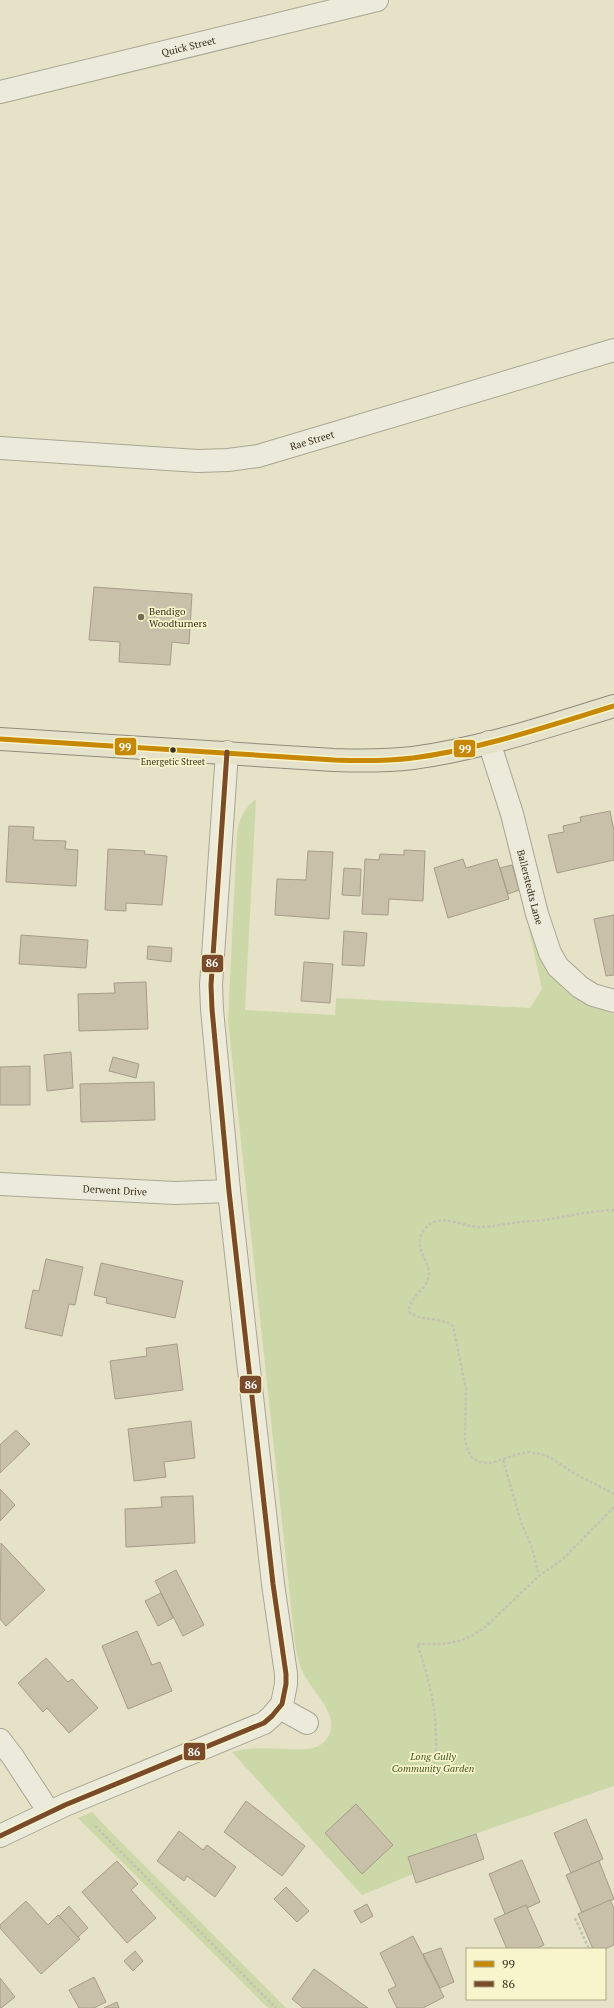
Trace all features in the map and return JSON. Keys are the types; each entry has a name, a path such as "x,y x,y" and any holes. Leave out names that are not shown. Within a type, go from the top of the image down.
{"main road":[{"path":"0,739 227,752 334,760 386,760 438,754 489,742 614,706"}],"street":[{"name":"Quick Street","path":"0,92 377,0"},
{"name":"Rae Street","path":"0,448 198,461 228,460 258,456 614,350"},
{"name":"Ballerstedts Lane","path":"489,742 512,814 537,914 550,953 558,967 574,983 593,995 614,1001"},
{"path":"0,1836 49,1812 264,1723 280,1708 285,1689 286,1674 273,1584 213,1031 211,985 227,752"},
{"name":"Derwent Drive","path":"0,1184 176,1193 230,1191"},
{"path":"280,1708 307,1723"},
{"path":"0,1740 13,1756 49,1812"}],"path":[{"path":"614,1210 596,1210 551,1219 496,1226 471,1226 444,1220 430,1224 421,1235 420,1249 428,1267 428,1277 425,1284 408,1306 409,1312 418,1318 442,1320 453,1326 466,1389 464,1428 467,1449 472,1458 480,1462 491,1463 518,1454 530,1452 541,1454 551,1458 572,1472 614,1494"},
{"path":"503,1460 521,1522 532,1548 539,1576"},
{"path":"434,1776 437,1738 436,1718 429,1680 417,1644 443,1644 459,1641 472,1636 485,1627 539,1576 563,1559 614,1507"},
{"path":"96,1826 276,2008"},
{"path":"575,1918 589,1948"}],"green space":[{"name":"Long Gully Community Garden","path":"256,799 245,1010 335,1015 336,998 530,1008 542,989 506,824 558,981 584,1001 614,1014 614,1786 408,1857 413,1874 362,1895 232,1752 259,1748 309,1749 324,1742 328,1737 331,1728 331,1720 328,1711 301,1669 295,1643 228,1021 237,834 239,823 243,814 248,806"},
{"path":"92,1812 286,2008 268,2008 78,1818"}],"building":[{"name":"Bendigo Woodturners","path":"94,587 192,594 189,644 172,642 170,665 119,662 120,642 89,640"},
{"path":"610,811 614,831 614,860 557,873 548,835 564,832 563,826 581,822 580,817"},
{"path":"9,826 34,827 33,840 66,841 65,849 78,850 76,886 6,882"},
{"path":"108,849 145,851 144,854 167,856 162,905 126,903 126,911 105,910"},
{"path":"404,850 425,851 423,901 389,899 388,915 362,914 365,859 379,860 380,854 404,855"},
{"path":"308,851 333,852 329,919 275,915 277,879 306,880"},
{"path":"463,859 466,868 497,859 509,899 448,918 434,868"},
{"path":"512,865 519,890 508,894 500,868"},
{"path":"344,868 361,869 360,896 342,895"},
{"path":"614,915 614,975 606,976 594,919"},
{"path":"344,931 367,933 364,966 342,965"},
{"path":"21,935 88,940 86,968 19,964"},
{"path":"148,946 172,948 171,962 147,959"},
{"path":"304,962 333,964 330,1003 301,1001"},
{"path":"146,982 148,1029 79,1031 78,994 115,993 114,983"},
{"path":"71,1052 73,1088 47,1091 44,1055"},
{"path":"113,1057 139,1064 136,1078 109,1071"},
{"path":"30,1066 30,1105 0,1105 0,1067"},
{"path":"154,1082 155,1120 81,1122 80,1084"},
{"path":"46,1259 83,1267 75,1305 69,1304 62,1336 25,1328 33,1290 39,1291"},
{"path":"101,1263 183,1281 175,1318 106,1303 107,1298 94,1295"},
{"path":"177,1344 183,1390 115,1399 110,1361 147,1356 146,1348"},
{"path":"191,1421 195,1458 164,1462 166,1477 134,1481 128,1429"},
{"path":"16,1430 30,1444 0,1473 0,1445"},
{"path":"0,1489 15,1505 0,1521"},
{"path":"193,1496 195,1543 126,1547 125,1509 162,1507 161,1497"},
{"path":"1,1543 45,1590 6,1626 0,1619"},
{"path":"176,1570 204,1625 183,1636 155,1581"},
{"path":"161,1593 173,1618 158,1626 145,1601"},
{"path":"137,1631 152,1665 160,1662 172,1691 128,1709 102,1646"},
{"path":"46,1658 68,1682 72,1679 98,1708 69,1733 47,1708 43,1712 18,1683"},
{"path":"246,1801 305,1846 282,1876 224,1832"},
{"path":"356,1804 393,1845 362,1874 325,1833"},
{"path":"586,1819 603,1859 571,1873 554,1833"},
{"path":"179,1831 203,1850 207,1845 236,1867 215,1897 187,1876 184,1881 157,1861"},
{"path":"476,1834 484,1859 416,1883 408,1857"},
{"path":"522,1860 540,1902 527,1908 526,1905 505,1914 489,1874"},
{"path":"117,1861 138,1884 131,1890 156,1918 127,1943 82,1892"},
{"path":"599,1861 614,1899 582,1913 566,1875"},
{"path":"286,1887 309,1911 297,1922 274,1899"},
{"path":"610,1900 614,1908 614,1945 606,1949 593,1948 578,1914"},
{"path":"26,1901 48,1925 58,1915 80,1939 41,1974 0,1928 0,1925"},
{"path":"367,1904 373,1916 361,1923 354,1911"},
{"path":"526,1905 544,1945 537,1948 507,1948 494,1919"},
{"path":"69,1906 88,1928 78,1937 59,1916"},
{"path":"413,1936 444,1997 423,2008 397,2008 388,1990 396,1986 380,1953"},
{"path":"441,1948 454,1982 440,1988 423,1954"},
{"path":"135,1951 143,1961 133,1971 124,1961"},
{"path":"314,1969 368,2008 303,2008 292,1999"},
{"path":"94,1977 106,2002 94,2008 79,2008 69,1990"},
{"path":"0,1978 15,1997 1,2008 0,2008"},
{"path":"117,2002 119,2008 104,2008"}],"transit line":[{"name":"99","path":"0,739 334,760 393,760 438,754 489,743 614,706"},
{"name":"86","path":"0,1836 65,1805 264,1723 282,1704 286,1684 286,1674 273,1584 229,1191 212,1009 211,985 227,752"}],"place":[{"name":"Bendigo Woodturners","path":"141,617"},
{"name":"Energetic Street","path":"173,750"}]}
